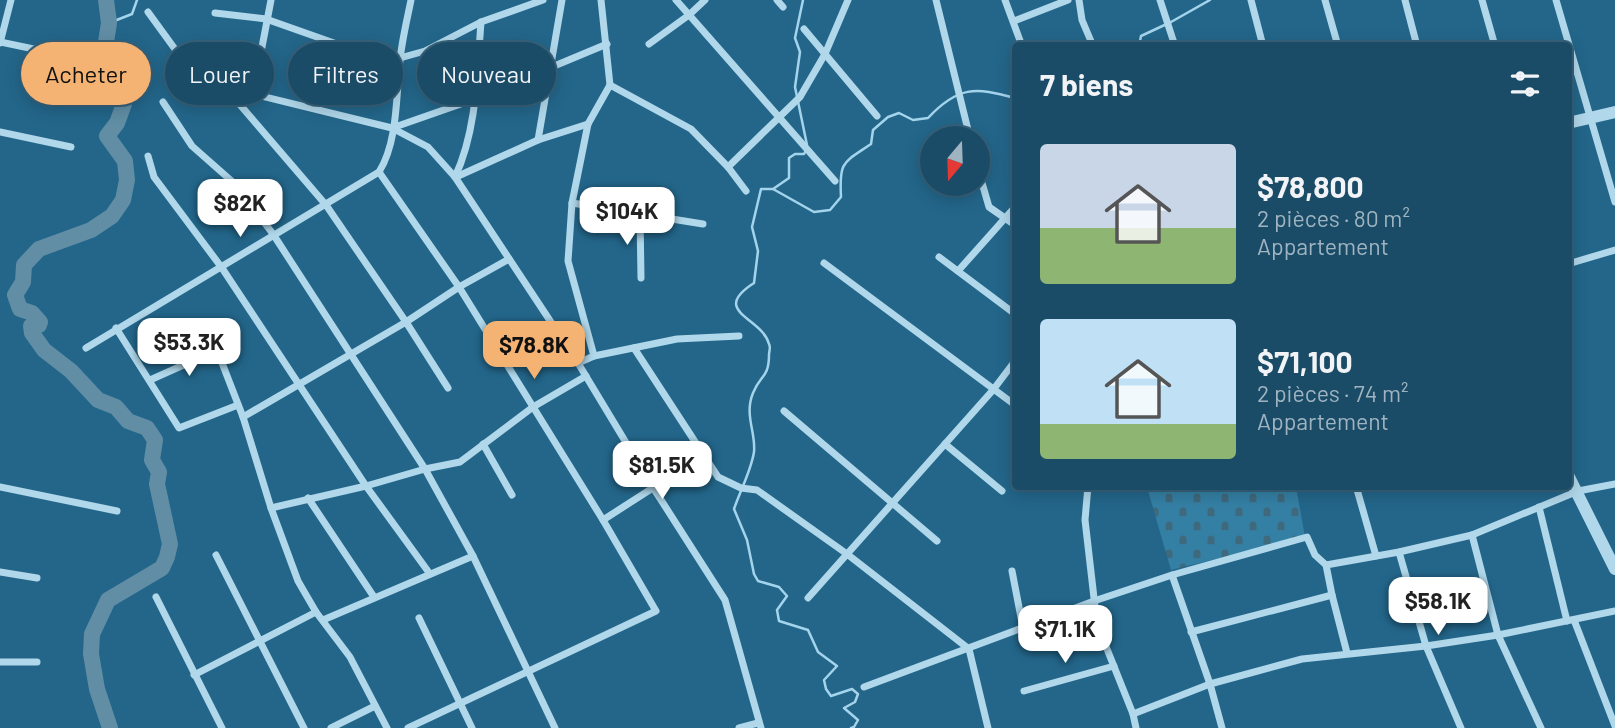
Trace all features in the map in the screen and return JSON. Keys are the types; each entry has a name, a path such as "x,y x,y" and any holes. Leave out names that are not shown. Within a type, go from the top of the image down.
{"street":[{"path":"11,0 0,43 21,47"},
{"path":"262,42 271,0"},
{"path":"403,45 411,0"},
{"path":"403,61 481,22 543,0"},
{"path":"555,42 562,0"},
{"path":"594,356 568,261 572,203 588,124 610,85 601,0"},
{"path":"676,0 835,181"},
{"path":"649,44 705,0"},
{"path":"777,0 783,7"},
{"path":"728,167 797,99 825,54 848,0"},
{"path":"936,0 967,126"},
{"path":"1005,0 1022,42"},
{"path":"1014,21 1068,0"},
{"path":"1079,0 1082,20 1091,42"},
{"path":"1160,0 1174,42"},
{"path":"1251,0 1262,42"},
{"path":"1325,0 1337,42"},
{"path":"1405,0 1416,42"},
{"path":"1482,0 1494,42"},
{"path":"1556,0 1568,42"},
{"path":"148,12 170,42"},
{"path":"215,13 266,19 338,42"},
{"path":"479,42 481,22"},
{"path":"804,29 877,116"},
{"path":"556,64 607,44"},
{"path":"1572,57 1615,202"},
{"path":"610,85 691,129 728,167 746,191"},
{"path":"274,99 392,128 428,147 455,177 578,363 725,600 760,725 739,728"},
{"path":"163,102 192,146 235,184 272,234 425,469 473,556 555,728"},
{"path":"240,105 326,205 406,322 447,388"},
{"path":"86,348 222,268 272,234 379,173 386,160 395,105"},
{"path":"392,128 458,105"},
{"path":"455,177 464,158 474,105"},
{"path":"538,140 544,105"},
{"path":"1572,122 1615,112"},
{"path":"455,177 538,140 588,124"},
{"path":"0,132 71,147"},
{"path":"148,156 154,177 222,268 366,486 430,574"},
{"path":"379,173 459,287 656,611 408,728"},
{"path":"986,196 989,207 1012,223"},
{"path":"572,203 703,224"},
{"path":"958,271 1012,210"},
{"path":"640,215 641,278"},
{"path":"1572,263 1615,250"},
{"path":"939,257 1012,312"},
{"path":"243,417 509,259"},
{"path":"824,263 1012,403"},
{"path":"116,328 179,428 238,405"},
{"path":"578,363 594,356 677,339 739,336"},
{"path":"635,348 718,477 741,488 757,490 847,554 969,649 988,728"},
{"path":"150,380 217,351 243,417 271,508 298,581 350,657 387,728"},
{"path":"808,598 993,390 1012,365"},
{"path":"271,508 460,462 533,407 586,376"},
{"path":"784,411 937,541"},
{"path":"945,443 1002,491"},
{"path":"483,444 512,495"},
{"path":"603,520 704,455"},
{"path":"1572,482 1615,569"},
{"path":"1326,565 1472,535 1577,491 1615,484"},
{"path":"0,487 117,511"},
{"path":"1088,490 1085,520 1097,624 1133,713 1136,728"},
{"path":"1357,490 1376,556"},
{"path":"308,498 374,597"},
{"path":"1539,507 1570,620 1615,726"},
{"path":"1472,535 1497,635 1541,728"},
{"path":"863,687 1094,601 1172,575 1307,537 1315,555 1326,565 1347,653"},
{"path":"1399,552 1426,646 1461,728"},
{"path":"216,555 304,728"},
{"path":"323,620 473,556"},
{"path":"1012,571 1023,628"},
{"path":"0,572 37,578"},
{"path":"1172,575 1210,684 1222,728"},
{"path":"1191,632 1332,596"},
{"path":"156,597 222,728"},
{"path":"194,675 317,611"},
{"path":"1133,713 1210,684 1302,659 1426,646 1497,635 1615,611"},
{"path":"419,618 472,728"},
{"path":"0,662 37,662"},
{"path":"1024,691 1114,666"},
{"path":"331,728 374,706"}],"green space":[{"path":"1148,490 1297,490 1305,537 1171,570"}],"waterway":[{"path":"106,0 109,23 106,42 108,81 112,92 124,104 117,123 107,136 125,161 127,180 123,200 112,216 91,230 39,249 24,265 23,282 15,295 20,309 32,313 40,322 39,325 31,326 32,333 44,350 71,371 98,400 116,407 128,421 147,428 155,440 152,460 159,472 157,484 170,544 167,557 162,568 108,600 92,634 91,654 97,689 110,728"},
{"path":"109,23 132,14 137,0"},
{"path":"803,0 795,38 800,52 795,87 807,145"},
{"path":"1140,42 1141,36 1210,0"},
{"path":"773,189 814,212 830,210 841,197 841,176 845,164 871,144 873,130 888,117 899,113 913,120 928,118 949,100 968,92 989,92 1012,97"},
{"path":"805,152 789,158 789,178 773,189 761,189 752,227 758,251 754,283 741,293 736,301 737,308 764,335 770,348 767,368 751,401 754,452 734,509 747,540 758,581 779,587 787,596 777,610 779,621 808,630 818,652 837,666 824,680 831,696 852,689 858,694 855,702 844,708 858,720 851,728"}]}
